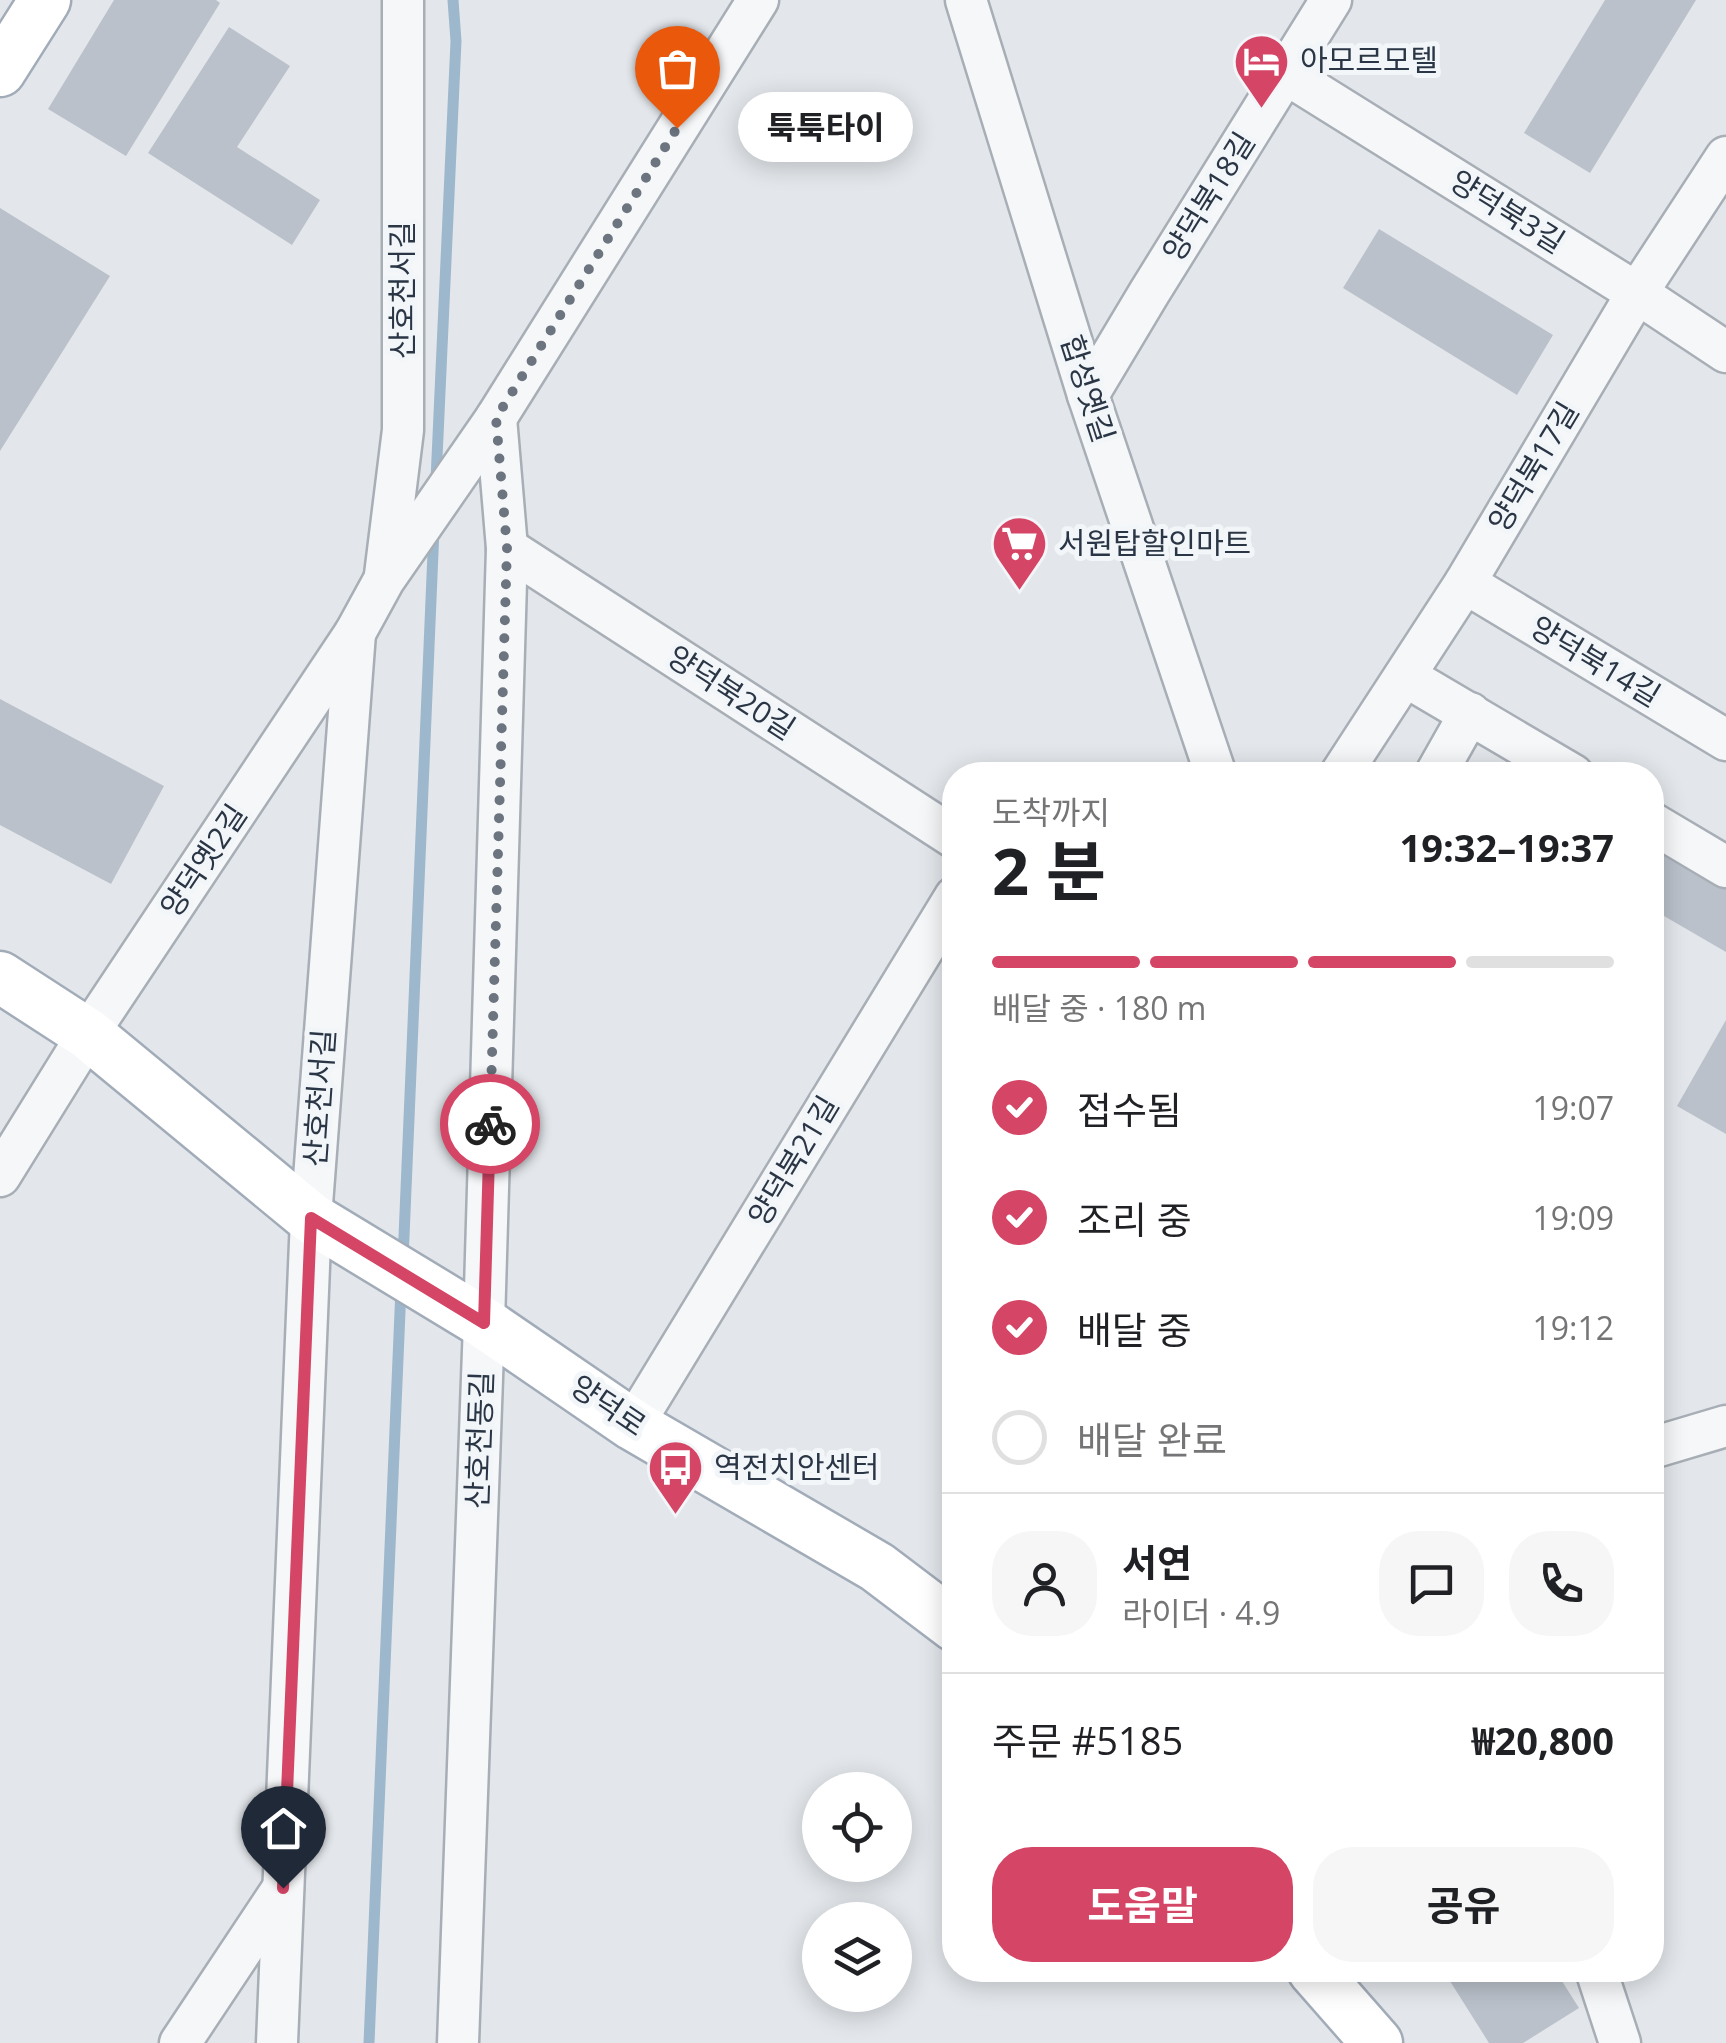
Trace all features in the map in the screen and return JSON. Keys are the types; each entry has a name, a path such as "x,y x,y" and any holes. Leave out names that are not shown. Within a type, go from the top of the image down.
{"main road":[{"path":"0,71 45,0"},
{"path":"0,977 88,1034 321,1224"},
{"name":"양덕로","path":"321,1224 475,1317 633,1425 877,1568 942,1616"},
{"path":"1324,1982 1377,2043"}],"street":[{"name":"산호천서길","path":"384,580 403,430 403,0"},
{"path":"490,426 758,0"},
{"name":"합성옛길","path":"966,0 1088,395 1212,762"},
{"name":"양덕북18길","path":"1088,395 1331,0"},
{"name":"양덕북3길","path":"1286,74 1726,352"},
{"name":"양덕북17길","path":"1349,762 1464,584 1637,294 1726,158"},
{"name":"양덕옛2길","path":"0,1176 88,1034 355,633 384,580 490,426"},
{"name":"산호천동길","path":"458,2043 475,1317 507,548 490,426"},
{"name":"양덕북20길","path":"507,548 942,830"},
{"name":"양덕북14길","path":"1464,584 1726,740"},
{"name":"산호천서길","path":"277,2043 355,633"},
{"path":"1405,676 1552,762"},
{"path":"1442,762 1470,712"},
{"path":"1664,830 1726,867"},
{"name":"양덕북21길","path":"633,1425 942,918"},
{"path":"1664,1444 1726,1426"},
{"path":"180,2043 283,1888"},
{"path":"1600,1982 1620,2043"}],"building":[{"path":"114,0 220,3 126,156 48,109"},
{"path":"1605,0 1696,0 1590,173 1524,133"},
{"path":"229,27 290,66 237,147 320,200 292,245 148,153"},
{"path":"0,208 110,276 0,451"},
{"path":"1379,229 1553,335 1517,395 1343,288"},
{"path":"0,699 164,786 111,884 0,825"},
{"path":"1664,847 1726,884 1726,952 1664,916"},
{"path":"1726,1020 1726,1134 1677,1106"},
{"path":"1451,1982 1563,1982 1579,2008 1523,2043 1489,2043"}],"waterway":[{"path":"436,480 456,41 453,0"},
{"path":"403,1260 434,529"},
{"path":"369,2043 401,1288"}],"way so far":[{"path":"490,1124 507,548 496,418 677,128"}],"place":[{"name":"아모르모텔","path":"1261,110"},
{"name":"툭툭타이","path":"677,128"},
{"name":"서원탑할인마트","path":"1019,593"},
{"name":"역전치안센터","path":"675,1517"}],"route":[{"path":"283,1888 311,1218 484,1323 490,1124"}]}
